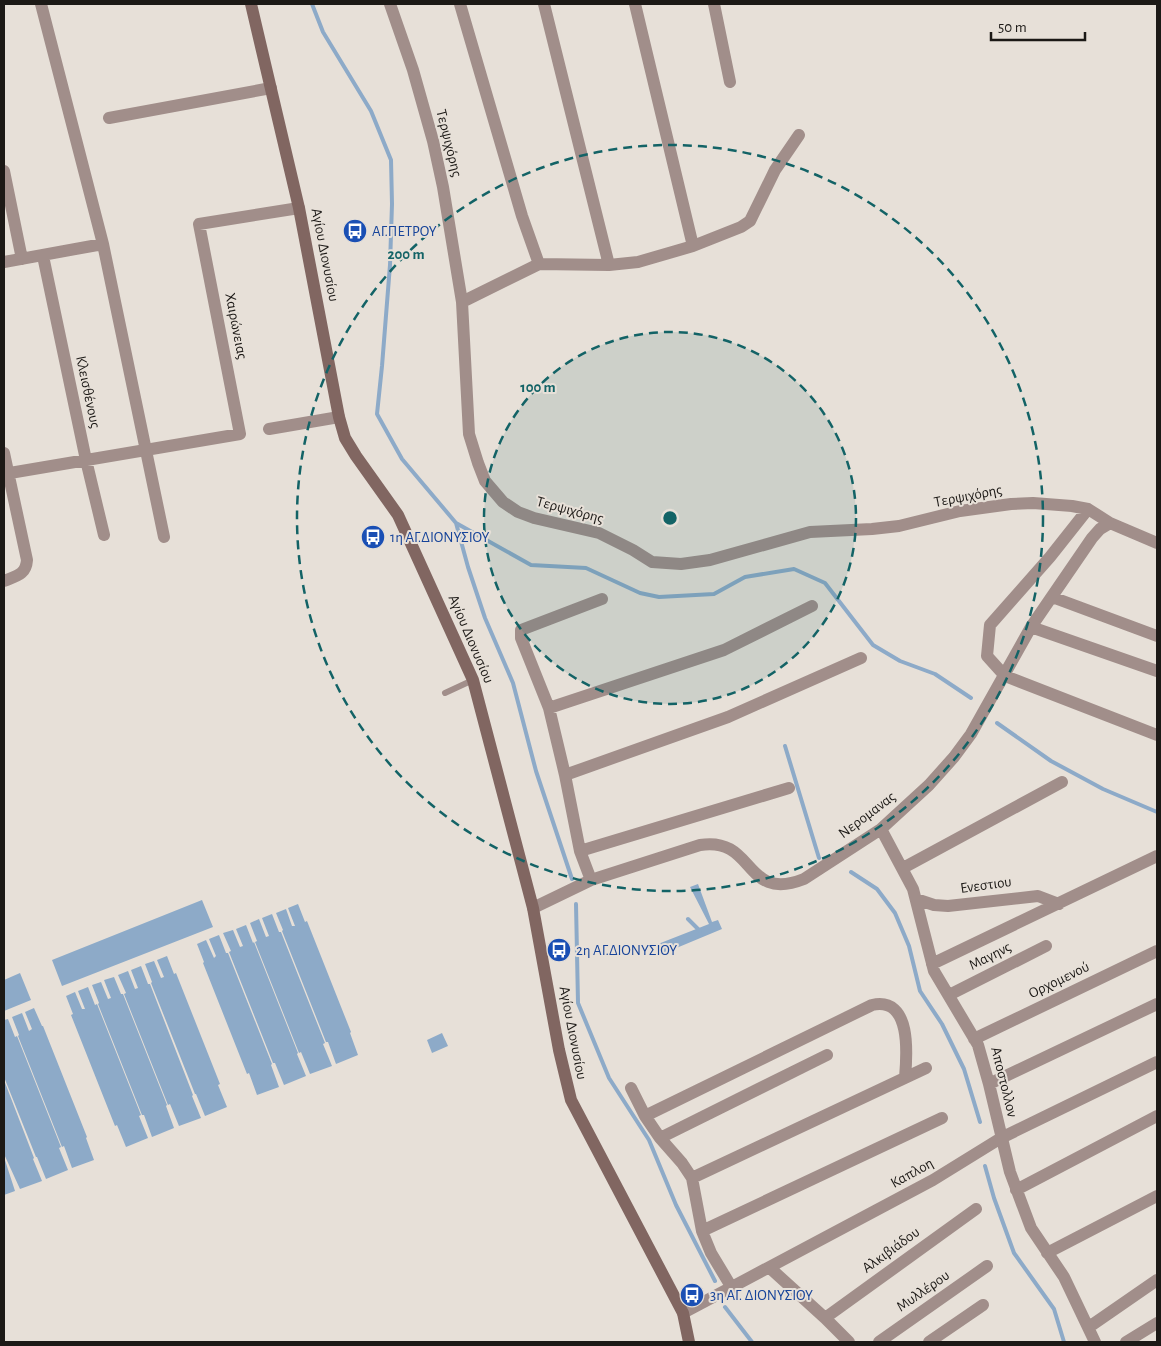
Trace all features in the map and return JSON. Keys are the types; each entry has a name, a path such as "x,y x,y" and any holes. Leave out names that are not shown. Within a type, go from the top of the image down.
{"street":[{"path":"41,4 103,244 164,537"},
{"name":"Αγίου Διονυσίου","path":"251,4 300,208 339,417 345,438 398,515 473,680 533,908 559,1050 571,1100 683,1313 689,1342"},
{"name":"Τερψιχόρης","path":"390,4 413,70 433,141 443,187 462,302 469,434 485,481 503,502 518,512 534,518 599,533 652,562 680,564 703,561 810,532 899,526 960,511 1011,504 1039,503 1088,509 1110,523 1157,542"},
{"path":"460,4 519,206 539,264"},
{"path":"544,4 608,265"},
{"path":"636,4 693,246"},
{"path":"714,4 730,82"},
{"path":"109,118 271,88"},
{"path":"462,302 539,264 608,265 638,262 693,246 740,227 750,221 775,170 799,136"},
{"path":"4,171 22,259"},
{"name":"Χαιρώνειας","path":"146,450 240,434 199,224 300,208"},
{"path":"4,262 103,244"},
{"name":"Κλεισθένους","path":"44,256 86,460 104,535"},
{"path":"269,429 339,417"},
{"path":"6,474 146,450"},
{"path":"4,453 6,474 26,566 21,574 4,580"},
{"path":"1088,509 1050,557 990,625 988,656 1004,676 1157,735"},
{"name":"Νερομανας","path":"533,908 591,880 711,843 722,844 732,849 760,878 770,884 781,886 792,884 804,879 881,829 959,751 971,734 1031,628 1092,538 1100,529 1110,523"},
{"path":"1052,597 1157,636"},
{"path":"591,880 580,851 550,708 521,638 521,630 602,599"},
{"path":"550,708 724,650 812,606"},
{"path":"1031,628 1157,671"},
{"path":"565,775 728,717 861,658"},
{"path":"903,868 1062,782"},
{"path":"580,851 789,788"},
{"name":"Αποστολλον","path":"881,829 913,889 934,971 978,1045 1016,1190 1031,1228 1064,1277 1095,1342"},
{"path":"932,964 1157,856"},
{"name":"Ενεστιου","path":"916,899 934,905 948,906 1038,896 1060,904"},
{"name":"Μαγηνς","path":"949,995 1046,946"},
{"name":"Ορχομενού","path":"974,1039 1157,951"},
{"path":"645,1116 872,1005 881,1003 889,1006 897,1013 904,1026 907,1038 905,1078"},
{"path":"989,1084 1157,1004"},
{"path":"660,1138 827,1055"},
{"name":"Καπλοη","path":"683,1313 933,1180 1001,1138 1157,1062"},
{"path":"692,1178 926,1068"},
{"path":"631,1088 645,1116 692,1178 702,1231 711,1253 732,1288"},
{"path":"1016,1190 1157,1116"},
{"path":"702,1231 942,1118"},
{"path":"1047,1253 1157,1196"},
{"name":"Αλκιβιάδου","path":"825,1318 976,1209"},
{"name":"Μυλλέρου","path":"879,1342 987,1266"},
{"path":"770,1268 849,1342"},
{"path":"1089,1327 1157,1280"},
{"path":"929,1342 983,1305"},
{"path":"1126,1342 1157,1323"}],"lane":[{"path":"445,693 473,680"}],"water":[{"path":"698,884 712,922 718,920 722,929 662,954 658,944 709,924 690,887"},
{"path":"202,900 213,927 62,986 52,960"},
{"path":"298,904 305,922 307,921 351,1032 358,1055 336,1064 276,913 286,909 292,926 295,926 288,908"},
{"path":"272,914 325,1043 323,1044 332,1066 310,1074 301,1052 299,1053 255,942 257,941 250,923 259,919 266,937 269,936 262,918"},
{"path":"246,925 306,1076 284,1085 275,1063 273,1063 223,933 233,930 240,947 243,946 236,929"},
{"path":"219,935 272,1064 279,1087 257,1095 249,1073 247,1074 197,944 206,940 214,958 216,956 209,939"},
{"path":"167,956 174,974 176,973 220,1084 218,1085 227,1107 205,1116 145,964 154,961 161,978 164,977 157,960"},
{"path":"141,966 148,984 150,984 201,1118 179,1126 170,1104 168,1105 118,975 128,971 135,989 138,988 131,970"},
{"path":"20,973 31,1000 4,1011 4,980"},
{"path":"114,977 121,994 123,994 167,1105 174,1128 152,1137 92,985 101,982 108,999 111,998 104,980"},
{"path":"88,987 95,1005 97,1004 141,1115 139,1116 148,1138 126,1147 117,1125 115,1126 71,1015 73,1014 66,996 75,992 82,1009 85,1009 78,991"},
{"path":"34,1008 87,1137 94,1160 72,1168 64,1146 62,1147 12,1017 22,1013 29,1031 32,1029 25,1012"},
{"path":"8,1019 15,1037 17,1036 61,1147 59,1148 68,1170 46,1179 4,1077 4,1020"},
{"path":"442,1033 448,1046 432,1053 427,1040"},
{"path":"4,1080 42,1181 20,1189 4,1154"},
{"path":"4,1157 15,1191 4,1195"}],"waterway":[{"path":"312,4 323,32 371,111 391,160 390,265 377,414 402,459 456,523 485,618 513,683 536,771 572,879"},
{"path":"456,523 531,565 586,568 640,593 659,597 714,594 745,577 794,569 825,583 873,645 900,661 935,674 971,698"},
{"path":"997,723 1051,761 1103,789 1157,812"},
{"path":"785,746 819,858"},
{"path":"851,872 877,889 895,913 909,946 920,991 942,1024 964,1069 980,1122"},
{"path":"576,904 578,1003 609,1078 649,1140 676,1205 715,1281"},
{"path":"688,919 700,931"},
{"path":"985,1166 994,1198 1014,1253 1054,1309 1064,1342"},
{"path":"725,1307 752,1342"}],"place":[{"name":"ΑΓ.ΠΕΤΡΟΥ","path":"355,231"},
{"name":"1η ΑΓ.ΔΙΟΝΥΣΙΟΥ","path":"373,537"},
{"name":"2η ΑΓ.ΔΙΟΝΥΣΙΟΥ","path":"559,950"},
{"name":"3η ΑΓ. ΔΙΟΝΥΣΙΟΥ","path":"692,1295"}]}
